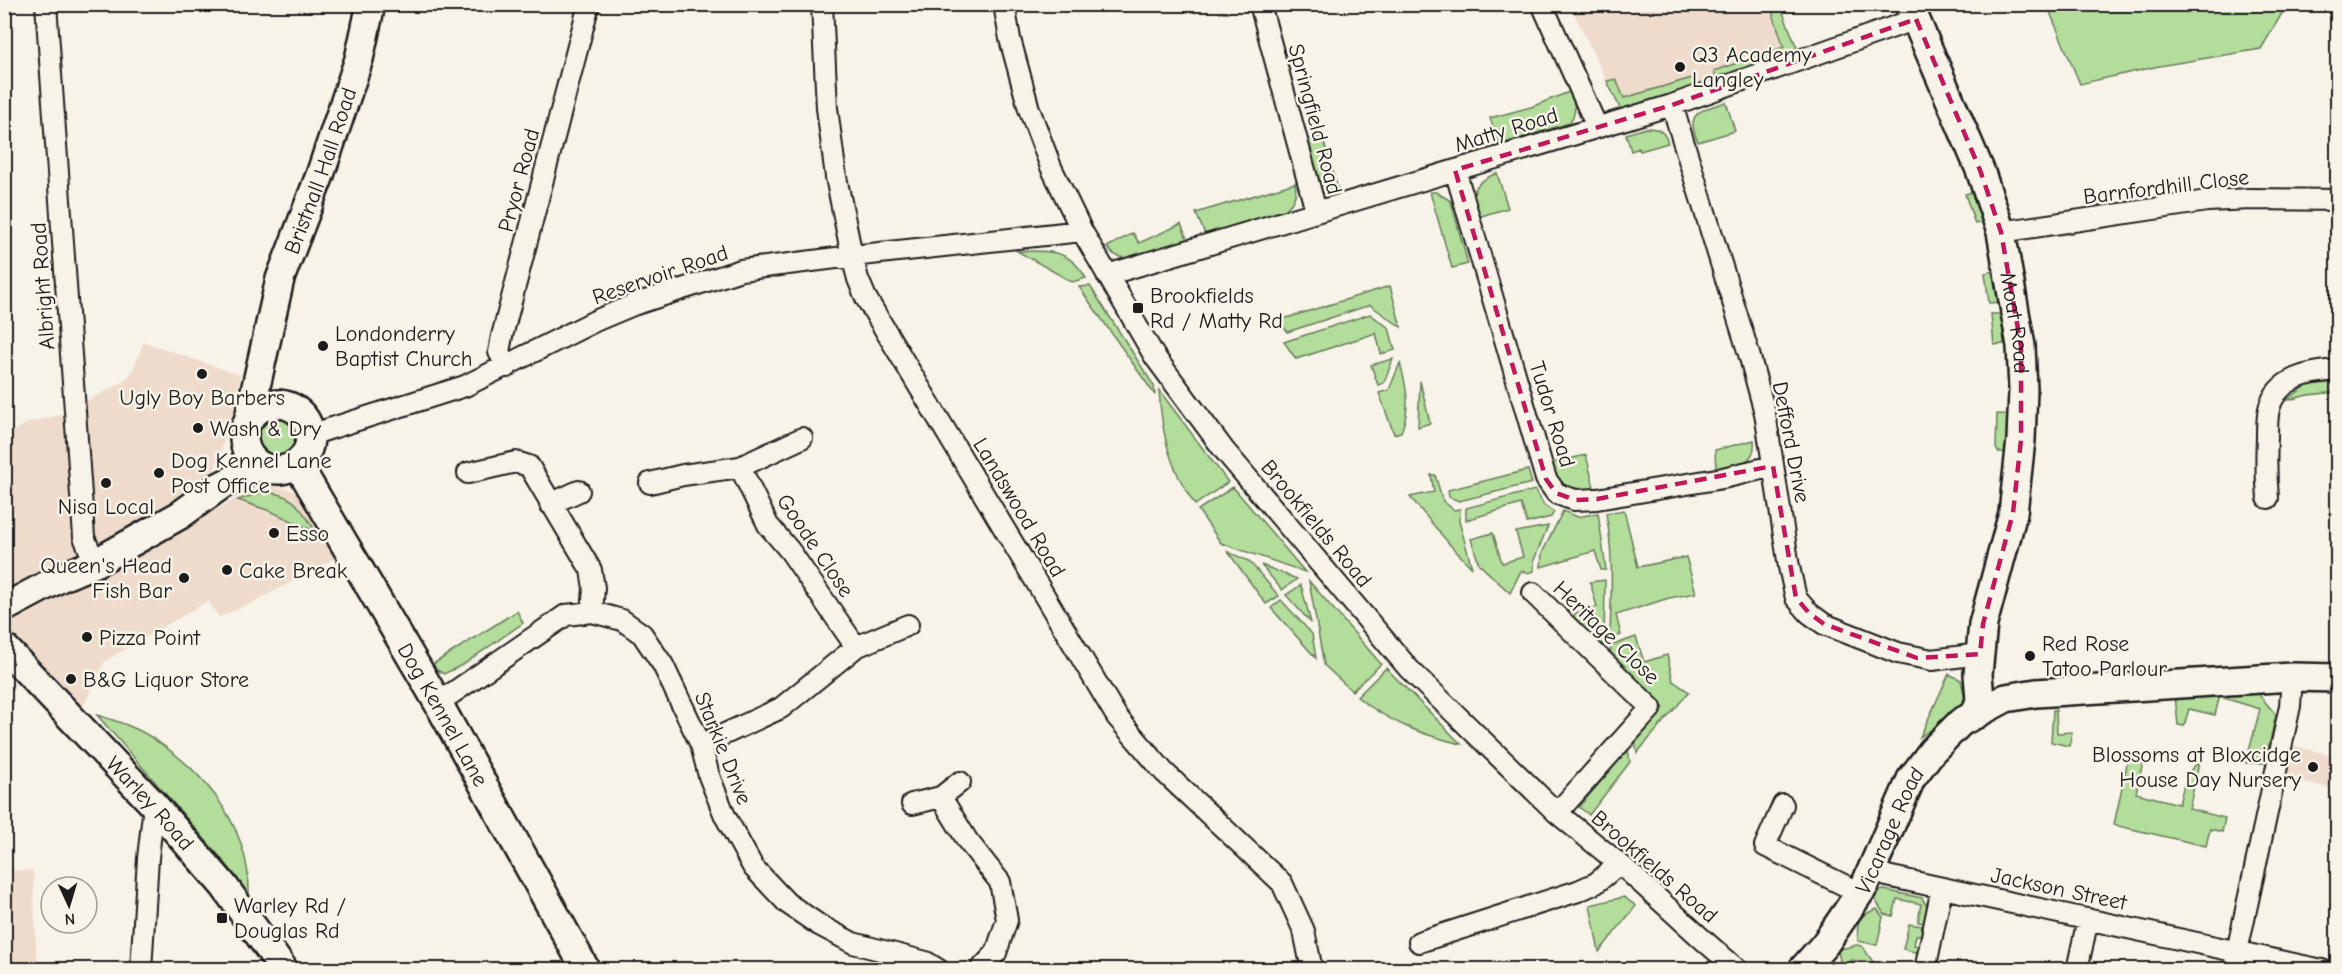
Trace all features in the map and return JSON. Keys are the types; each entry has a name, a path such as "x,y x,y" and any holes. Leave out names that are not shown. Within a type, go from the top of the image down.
{"main road":[{"name":"Bristnall Hall Road","path":"248,421 280,279 320,176 359,59 371,4"},
{"name":"Moat Road","path":"1912,12 1980,170 2001,232 2021,346 2023,390 2021,440 2013,513 1983,624 1978,674 1983,710"},
{"name":"Bristnall Hall Road","path":"267,336 279,404"},
{"path":"220,486 232,464 248,421 256,411 266,405 291,406 301,414 310,435 307,450 297,463 282,470 260,466 249,455 244,439 248,421"},
{"name":"Dog Kennel Lane","path":"297,463 438,703 586,969"},
{"path":"4,634 7,627 4,610 95,563 180,515 220,486 260,466"},
{"name":"Warley Road","path":"4,647 154,805 224,886 284,969"},
{"path":"1980,654 1989,678 1996,688 2018,696"},
{"name":"Vicarage Road","path":"1802,969 1825,944 1866,881 1911,779 1932,751 1961,722 1983,710 2006,698 2036,693 2292,677 2337,678"}],"street":[{"name":"Albright Road","path":"46,4 84,537 95,563"},
{"name":"Pryor Road","path":"507,367 499,352 502,336 589,4"},
{"name":"Landswood Road","path":"822,4 832,152 852,255 866,298 1117,717 1164,772 1212,820 1282,883 1304,931 1312,969"},
{"name":"Brookfields Road","path":"1004,4 1010,39 1029,109 1051,167 1082,231 1155,357 1224,450 1409,669 1557,813 1619,864 1738,969"},
{"name":"Springfield Road","path":"1260,4 1316,212"},
{"path":"1542,4 1597,127"},
{"name":"Matty Road","path":"1107,275 1672,105 1912,12"},
{"name":"Defford Drive","path":"1672,105 1765,413 1796,598 1809,613 1824,624 1917,658 1951,659 1980,654"},
{"name":"Tudor Road","path":"1455,170 1546,479 1556,492 1575,500 1597,500 1723,478 1773,466"},
{"name":"Barnfordhill Close","path":"2001,232 2207,201 2337,200"},
{"name":"Reservoir Road","path":"310,435 465,386 595,321 682,287 741,270 852,255 1082,231"},
{"path":"2268,498 2265,466 2267,429 2269,408 2275,396 2286,384 2299,376 2311,372 2337,370"},
{"path":"650,483 683,475 740,467 801,438"},
{"path":"468,473 516,462 529,466 591,570 594,588 592,612"},
{"name":"Goode Close","path":"740,467 768,525 790,550 856,647"},
{"path":"550,504 579,491"},
{"name":"Heritage Close","path":"1533,593 1651,708 1557,813"},
{"name":"Starkie Drive","path":"438,703 566,615 592,612 622,620 642,634 663,665 701,745 709,776 725,816 753,867 787,903 819,925 853,942 926,962 939,969"},
{"path":"701,745 781,708 856,647 908,625"},
{"path":"2235,960 2290,706 2292,677"},
{"path":"912,804 941,797 960,782"},
{"path":"941,797 967,840 1000,882 1007,920 996,953 980,969"},
{"name":"Jackson Street","path":"1783,804 1765,846 1866,881 1887,876 2088,919 2235,960 2322,969"},
{"path":"141,969 154,805"},
{"path":"1419,942 1479,933 1596,883 1619,864"},
{"path":"1925,969 1942,888"},
{"path":"2077,969 2088,919"}],"highlighted area":[{"path":"1916,19 1980,170 2001,232 2021,346 2021,440 2013,513 1983,624 1980,654 1917,658 1824,624 1809,613 1796,598 1773,466 1597,499 1575,500 1556,493 1546,479 1455,170 1672,105"}],"shaded area":[{"name":"Q3 Academy Langley","path":"1570,5 1780,5 1799,53 1622,112"},
{"path":"144,342 240,375 233,414 215,468 195,485 212,511 258,488 278,486 292,490 304,499 337,557 252,603 219,617 208,601 105,661 86,701 74,719 18,661 5,672 5,435 30,422 60,415 125,381 132,372"},
{"name":"Blossoms at Bloxcidge House Day Nursery","path":"2282,744 2337,756 2337,790 2274,776"},
{"path":"33,870 37,969 5,969 5,871"}],"green space":[{"path":"1770,5 1780,5 1799,53 1717,82 1714,71 1784,47"},
{"path":"2047,5 2287,5 2261,49 2159,66 2080,84"},
{"path":"1692,78 1696,87 1622,112 1607,81 1616,79 1624,98"},
{"path":"1569,92 1575,107 1574,115 1569,123 1499,145 1490,118 1531,107"},
{"path":"1726,102 1735,131 1698,142 1694,132 1694,118 1702,110"},
{"path":"1646,128 1660,131 1665,135 1668,143 1640,151 1639,148 1631,151 1626,134"},
{"path":"1322,136 1340,196 1328,195 1319,191 1304,141"},
{"path":"1497,173 1508,208 1478,217 1474,201 1475,189 1482,181"},
{"path":"1295,183 1294,199 1283,212 1205,234 1196,213"},
{"path":"1430,192 1436,192 1451,201 1468,264 1452,268"},
{"path":"1973,192 1982,222 1975,224 1965,194"},
{"path":"1181,224 1188,241 1157,253 1123,258 1114,254 1107,247 1133,233 1139,243"},
{"path":"1017,251 1048,252 1065,256 1073,261 1086,278 1072,282"},
{"path":"1994,271 2000,302 1989,303 1985,273"},
{"path":"1090,286 1154,386 1155,395 1079,287"},
{"path":"1390,286 1401,327 1370,305 1287,332 1280,320"},
{"path":"1370,314 1389,328 1395,350 1381,354 1376,333 1296,359 1284,342"},
{"path":"1991,314 2001,314 2004,344 1994,345"},
{"path":"1393,359 1384,383 1378,385 1371,365"},
{"path":"1400,363 1407,406 1401,432 1394,434 1379,393 1389,390"},
{"path":"1420,381 1430,423 1418,427"},
{"path":"2337,382 2337,392 2308,395 2285,401 2308,385"},
{"path":"1159,390 1228,482 1195,505 1179,477 1168,450"},
{"path":"1997,414 2009,415 2006,452 1998,452 1996,448"},
{"path":"277,415 286,416 293,421 298,428 298,446 293,453 286,458 277,459 268,458 261,453 256,446 255,437 256,428 261,421 268,416"},
{"path":"1754,440 1752,455 1743,463 1716,469 1715,450"},
{"path":"1586,455 1595,491 1572,490 1561,484 1552,463"},
{"path":"1528,470 1532,483 1459,501 1449,497 1448,490"},
{"path":"1431,475 1435,475 1443,501 1454,510 1460,509 1459,521 1472,568 1410,497 1434,492"},
{"path":"1233,487 1305,572 1221,543 1198,510"},
{"path":"1535,490 1544,505 1554,512 1551,517 1527,523 1521,504 1466,520 1466,508"},
{"path":"264,492 275,493 290,499 301,509 316,532 270,511 238,500"},
{"path":"1624,510 1638,567 1686,557 1696,593 1669,598 1616,615 1621,635 1610,639 1611,560 1606,513"},
{"path":"1563,511 1578,517 1598,513 1606,570 1601,570 1595,551 1541,567 1542,553"},
{"path":"1548,526 1534,560 1534,571 1527,573 1521,571 1510,593 1479,564 1471,539 1493,533 1502,563 1523,557 1516,532"},
{"path":"1228,552 1249,561 1279,596 1266,604"},
{"path":"1261,565 1297,579 1282,590"},
{"path":"1605,580 1604,649 1573,620 1575,613 1597,607 1590,582"},
{"path":"1309,581 1381,664 1352,691 1324,665"},
{"path":"1301,585 1311,623 1286,595"},
{"path":"1281,600 1312,634 1316,658 1271,608"},
{"path":"517,611 523,623 464,664 444,674 430,666"},
{"path":"1636,637 1644,662 1667,655 1673,681 1689,692 1637,753 1635,743 1664,708 1611,653 1610,646"},
{"path":"1386,668 1461,744 1406,726 1382,714 1357,697"},
{"path":"1949,674 1961,680 1965,698 1950,717 1920,737"},
{"path":"2256,691 2276,715 2265,763 2246,763 2260,709 2224,698 2229,692"},
{"path":"2215,693 2219,699 2215,715 2189,709 2184,726 2178,725 2175,696"},
{"path":"2053,710 2056,710 2057,733 2072,732 2069,746 2051,742"},
{"path":"97,715 117,721 154,739 182,760 213,792 225,810 243,850 248,872 249,895 228,866"},
{"path":"1628,750 1630,762 1589,815 1579,807"},
{"path":"2128,759 2143,762 2136,793 2179,804 2188,775 2199,763 2189,809 2225,818 2222,832 2210,829 2206,846 2114,825"},
{"path":"1884,890 1922,898 1928,908 1926,923 1918,922 1921,904 1897,899 1893,916 1884,914 1874,898"},
{"path":"1624,897 1636,906 1599,952 1590,905"},
{"path":"1877,909 1883,917 1877,945 1858,941 1859,920 1865,914"},
{"path":"1909,924 1922,926 1921,935 1916,935 1914,945 1918,946 1917,953 1903,949"},
{"path":"1862,946 1876,966 1852,960 1848,969 1840,969 1838,952 1840,949"}],"place":[{"name":"Q3 Academy Langley","path":"1680,67"},
{"name":"Brookfields Rd / Matty Rd","path":"1138,308"},
{"name":"Londonderry Baptist Church","path":"323,346"},
{"name":"Ugly Boy Barbers","path":"202,374"},
{"name":"Wash & Dry","path":"198,428"},
{"name":"Dog Kennel Lane Post Office","path":"159,473"},
{"name":"Nisa Local","path":"106,483"},
{"name":"Esso","path":"274,533"},
{"name":"Cake Break","path":"227,570"},
{"name":"Queen's Head Fish Bar","path":"184,578"},
{"name":"Pizza Point","path":"87,637"},
{"name":"Red Rose Tatoo Parlour","path":"2030,656"},
{"name":"B&G Liquor Store","path":"71,679"},
{"name":"Blossoms at Bloxcidge House Day Nursery","path":"2313,767"},
{"name":"Warley Rd / Douglas Rd","path":"222,918"}]}
